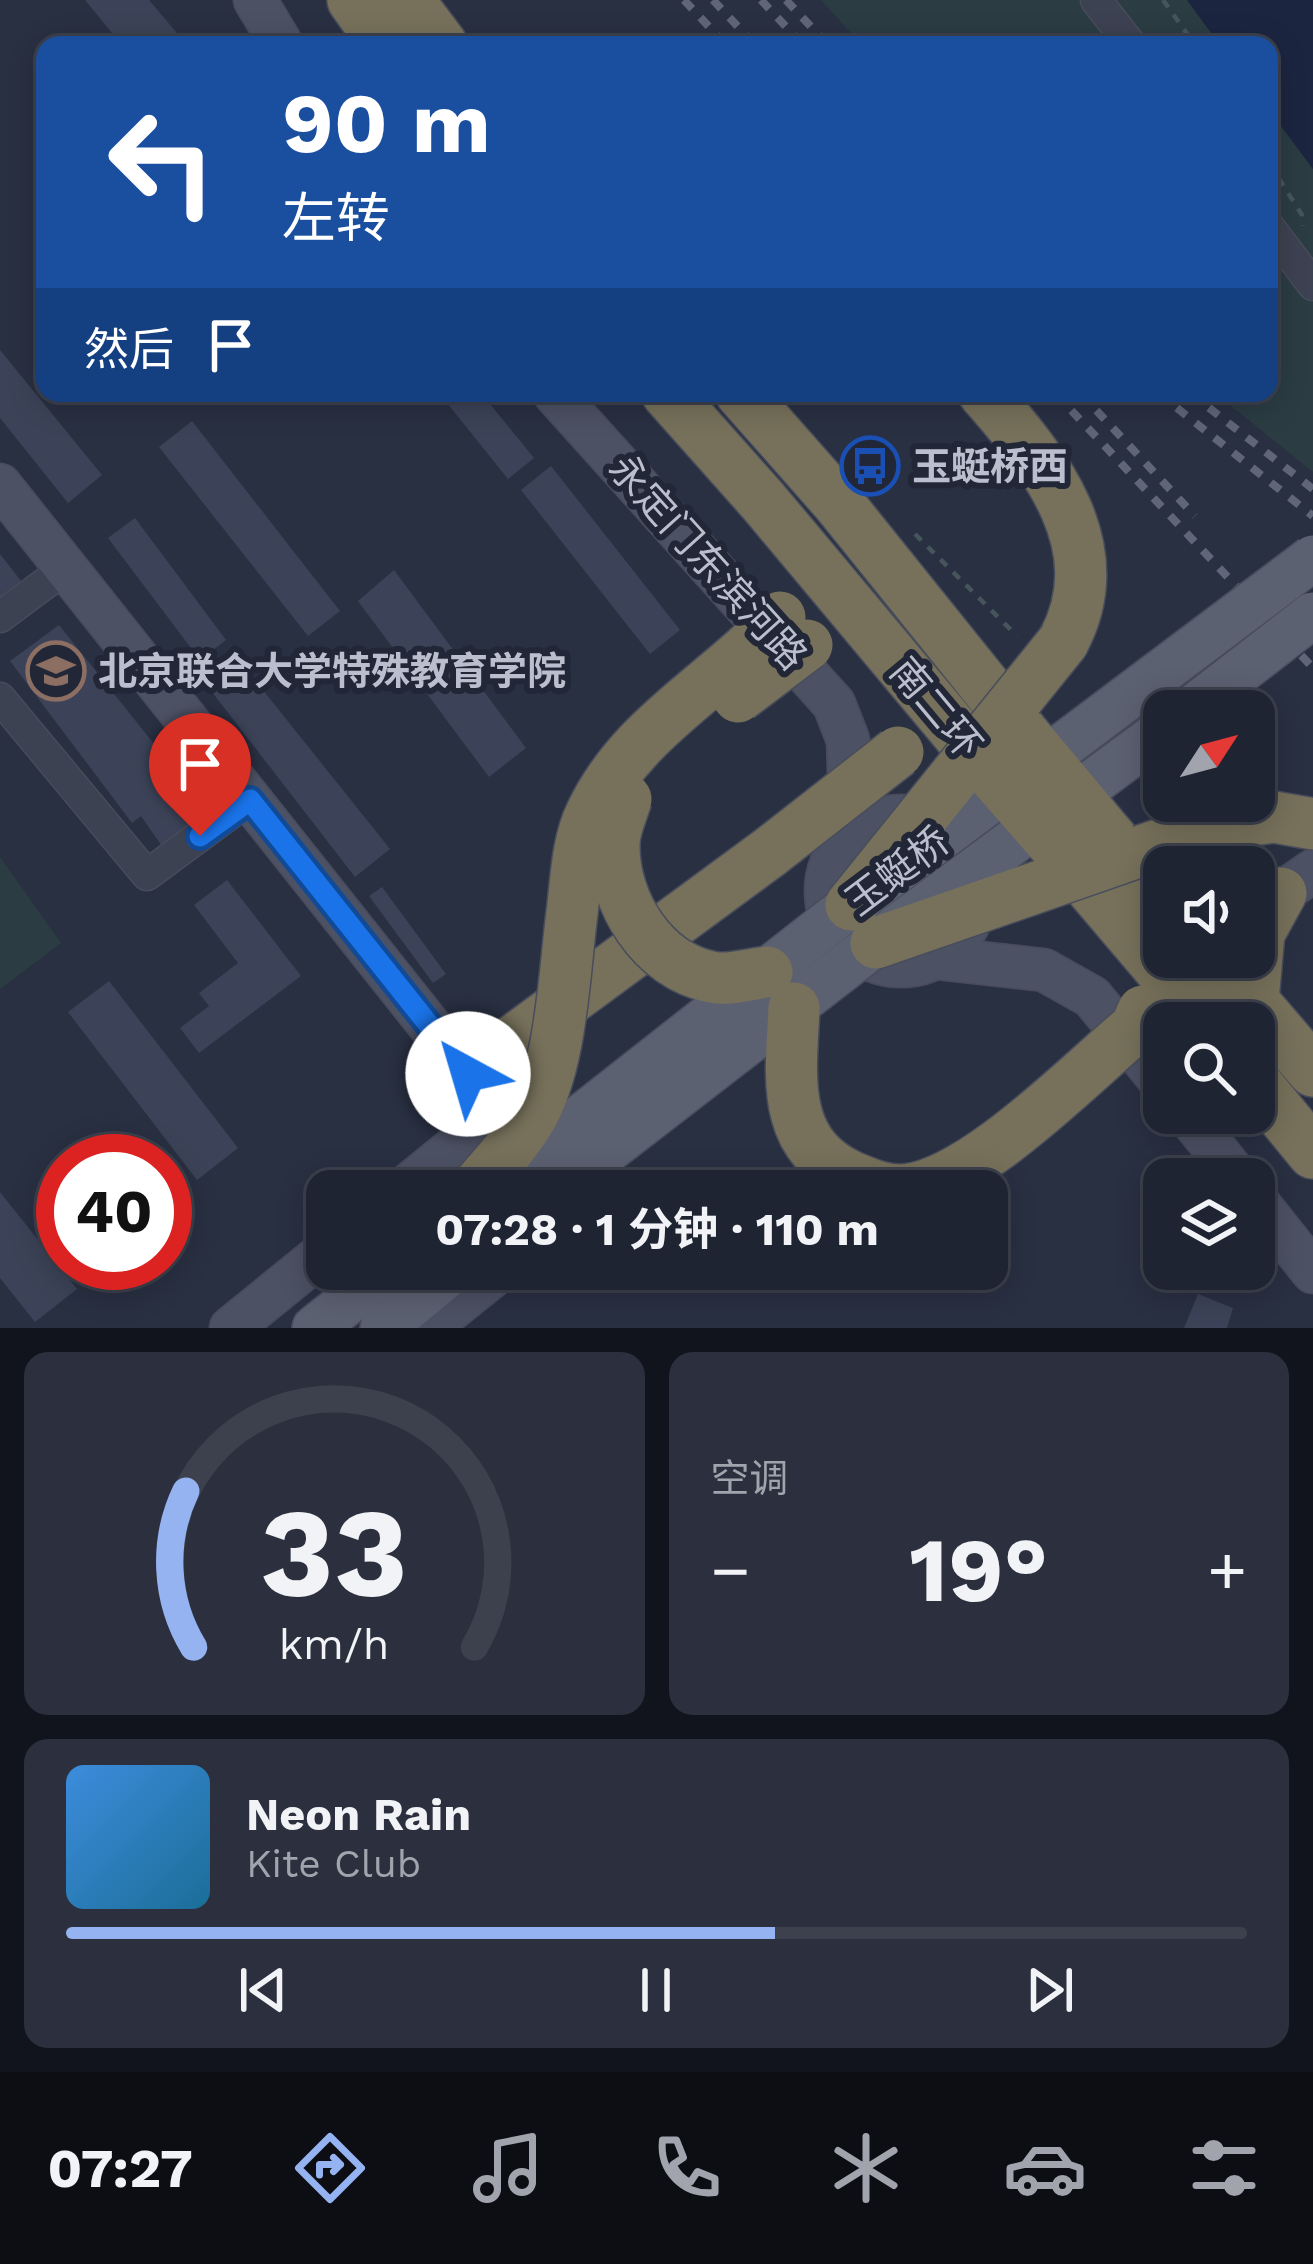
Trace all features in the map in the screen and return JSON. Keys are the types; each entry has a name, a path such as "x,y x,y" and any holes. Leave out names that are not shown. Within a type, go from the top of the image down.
{"highway":[{"path":"352,0 378,36"},
{"path":"408,0 435,36"},
{"name":"南二环","path":"675,402 971,750 1092,853 1143,885"},
{"name":"南二环","path":"749,402 839,503 1023,733 1143,947"},
{"path":"850,936 1045,644 1074,622 1082,564 1069,510 1038,459 991,402"},
{"path":"763,501 782,543 794,631 766,673 654,765 626,799 613,840 617,877 627,906 661,951 686,968 716,979 780,990 793,1110 806,1138 826,1164 877,1188 906,1190 950,1176 982,1156 1136,1027 1143,1029"},
{"path":"489,1170 531,1117 543,1088 554,1045 588,818 638,741 749,650 794,631 868,644 913,682 926,717 898,752"},
{"path":"484,1092 770,852 898,752 937,730 971,750"},
{"path":"850,936 1213,826 1274,817 1313,824"},
{"path":"1252,1000 1259,932 1283,890"},
{"name":"南二环","path":"1168,978 1188,1002"},
{"path":"1233,978 1313,1071"},
{"path":"994,1170 1143,1042"},
{"path":"1275,1107 1313,1153"}],"main road":[{"name":"玉蜓桥","path":"571,1170 780,990 1313,558"},
{"path":"1216,690 1313,615"},
{"name":"玉蜓桥","path":"850,936 1143,744"},
{"name":"玉蜓桥","path":"518,1170 780,990"},
{"path":"315,1328 362,1290"},
{"path":"382,1328 428,1290"}],"street":[{"path":"254,0 276,36"},
{"path":"1096,0 1124,36"},
{"path":"1278,239 1313,285"},
{"name":"永定门东滨河路","path":"562,402 834,704 848,740 851,833"},
{"path":"0,485 547,1170"},
{"path":"0,617 66,568"},
{"path":"969,846 1313,582"},
{"path":"0,698 147,875 250,800"},
{"path":"886,816 929,821 969,846 974,910 953,945 936,958 912,966 887,965 850,936 826,898 827,874 836,852 851,833 886,816"},
{"path":"571,1170 850,936"},
{"path":"936,958 1044,970 1092,997 1143,1059"},
{"path":"418,1170 484,1092"},
{"path":"1203,1134 1222,1158"},
{"path":"1275,1224 1313,1272"},
{"path":"231,1328 306,1267"},
{"path":"428,1328 475,1290"}],"path":[{"path":"1163,0 1189,36"},
{"path":"915,534 1045,644"}],"shaded area":[{"path":"821,0 1187,0 1213,36 854,36"},
{"path":"1278,122 1313,169 1313,472 1226,402 1278,402"},
{"path":"0,857 61,943 0,989"}],"water":[{"path":"1187,0 1313,0 1313,169 1278,122 1278,36 1213,36"}],"building":[{"path":"85,0 149,0 179,36 115,36"},
{"path":"0,350 36,394 36,402 42,402 102,475 68,503 0,418"},
{"path":"446,402 488,402 534,458 508,479"},
{"path":"192,421 340,611 308,636 159,447"},
{"path":"551,466 680,630 650,654 521,490"},
{"path":"135,518 226,640 200,660 108,538"},
{"path":"0,554 28,590 0,611"},
{"path":"394,570 526,748 489,777 358,601"},
{"path":"59,625 182,779 175,788 203,822 166,852 141,816 132,823 10,661"},
{"path":"246,669 390,849 355,877 212,692"},
{"path":"227,880 301,976 199,1053 180,1028 209,1006 199,993 238,963 194,905"},
{"path":"382,887 446,974 433,983 369,896"},
{"path":"109,981 238,1148 197,1180 192,1173 192,1134 162,1134 68,1012"},
{"path":"0,1192 36,1237 36,1290 76,1290 35,1322 0,1278"},
{"path":"1198,1294 1233,1308 1227,1328 1184,1328"}],"railway":[{"path":"684,0 718,36"},
{"path":"713,0 747,36"},
{"path":"761,0 795,36"},
{"path":"786,0 820,36"},
{"path":"1063,402 1313,668"},
{"path":"1088,402 1195,516"},
{"path":"1169,402 1313,516"},
{"path":"1202,402 1313,489"}],"place":[{"name":"玉蜓桥西","path":"870,466"},
{"name":"北京联合大学特殊教育学院","path":"56,671"}],"route":[{"path":"200,836 250,800 468,1074"}]}
